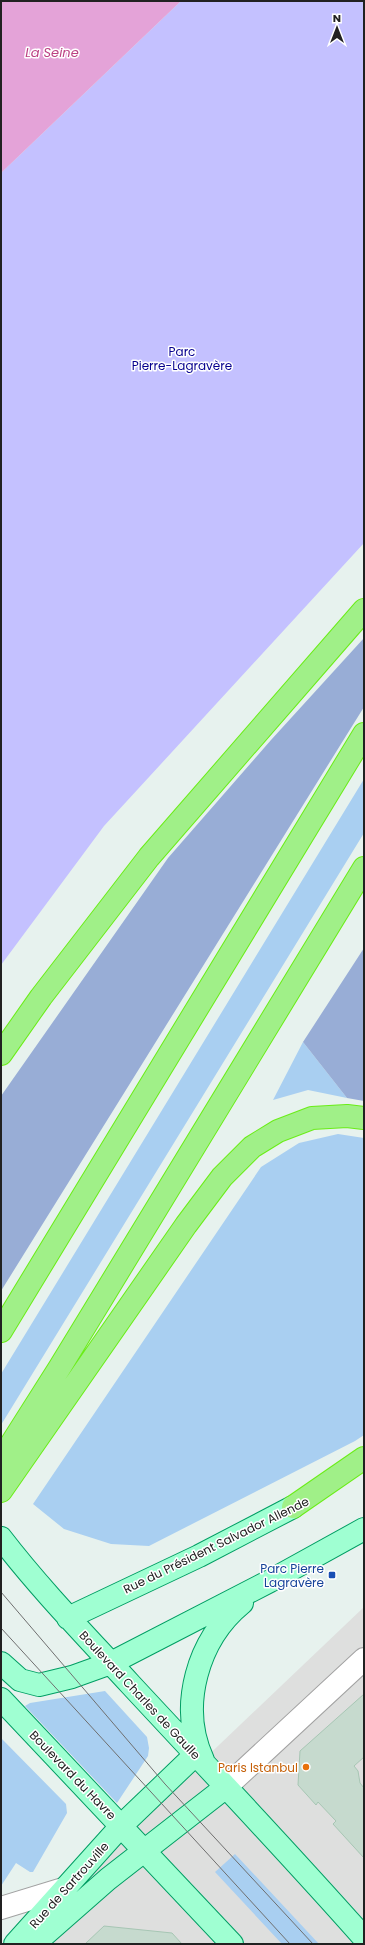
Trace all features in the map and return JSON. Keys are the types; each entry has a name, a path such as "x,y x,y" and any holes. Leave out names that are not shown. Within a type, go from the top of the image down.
{"highway":[{"path":"1,1054 41,997 149,857 364,610"},
{"path":"1,1331 364,734"},
{"path":"1,1460 60,1367 364,868"},
{"path":"4,1487 186,1225 222,1177 252,1147 278,1130 312,1118 347,1116 364,1118"},
{"path":"293,1507 364,1458"}],"main road":[{"name":"Rue du Président Salvador Allende","path":"68,1618 199,1556 293,1507"},
{"path":"1,1663 20,1680 39,1685 72,1677 111,1663 270,1581 364,1529"},
{"name":"Boulevard Charles de Gaulle","path":"1,1538 22,1566 68,1618 270,1833 364,1938"},
{"path":"1,1546 22,1566"},
{"path":"201,1761 193,1717 194,1685 201,1657 207,1644 224,1620 270,1581"},
{"name":"Boulevard du Havre","path":"1,1699 145,1850"},
{"name":"Rue de Sartrouville","path":"15,1944 63,1889 122,1826 201,1761"},
{"name":"Rue de Sartrouville","path":"34,1944 108,1879 226,1787"},
{"path":"145,1850 232,1944"}],"street":[{"name":"Rue du Président Salvador Allende","path":"293,1507 364,1472"},
{"path":"226,1787 364,1659"},
{"path":"1,1908 63,1889"}],"shaded area":[{"path":"364,638 364,707 1,1291 1,1096 168,858 271,740"},
{"path":"364,779 364,833 1,1425 1,1374"},
{"path":"364,948 364,1101 347,1098 303,1042"},
{"path":"303,1042 347,1098 308,1090 273,1100"},
{"path":"338,1134 364,1138 364,1435 355,1441 149,1546 111,1544 64,1529 33,1504 261,1167 299,1143"},
{"path":"364,1607 364,1944 10,1944"},
{"path":"105,1691 147,1737 149,1748 148,1756 117,1803 25,1706 30,1703"},
{"path":"1,1738 66,1804 67,1813 33,1872 30,1872 16,1863 1,1886"},
{"path":"235,1854 319,1944 282,1944 215,1872"}],"green space":[{"name":"Parc Pierre-Lagravère","path":"181,1 364,1 364,543 104,826 1,965 1,173"}],"water":[{"name":"La Seine","path":"1,1 181,1 1,173"}],"building":[{"path":"364,1694 364,1757 354,1766 358,1771 360,1783 364,1788 364,1858 333,1824 336,1821 318,1802 316,1805 298,1785 300,1751"},
{"path":"104,1926 172,1933 182,1944 85,1944"}],"tram line":[{"path":"1,1592 165,1784 313,1944"},
{"path":"1,1628 290,1944"}],"place":[{"name":"Parc Pierre Lagravère","path":"332,1575"},
{"name":"Paris Istanbul","path":"306,1767"}]}
